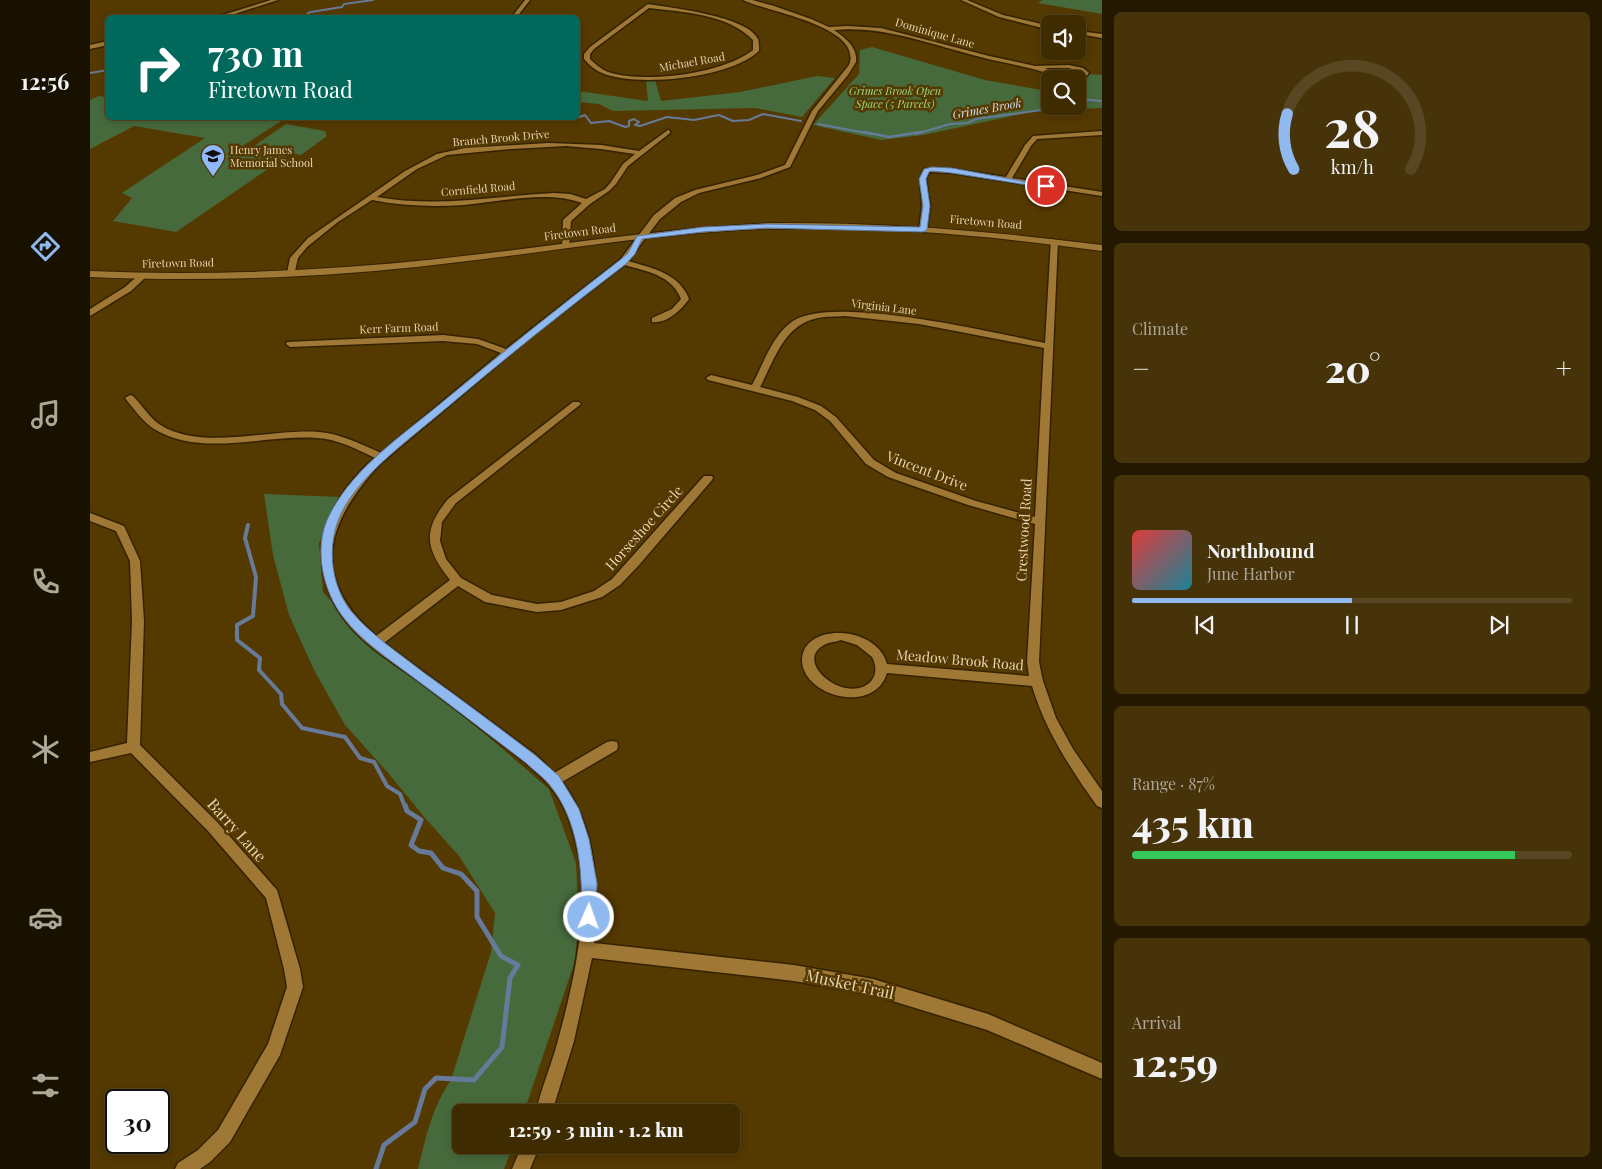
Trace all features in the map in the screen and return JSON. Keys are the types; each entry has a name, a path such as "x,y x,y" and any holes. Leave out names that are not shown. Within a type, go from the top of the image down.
{"street":[{"path":"225,15 276,0"},
{"path":"516,15 528,0"},
{"name":"Michael Road","path":"648,6 694,13 735,24 753,35 757,42 756,51 744,60 728,67 660,78 619,76 608,74 594,67 587,59 587,54 601,41 656,0"},
{"path":"547,1104 558,1069 586,950 590,883 582,839 572,809 554,780 531,759 376,643 347,614 334,592 327,568 327,542 332,521 345,498 360,479 382,457 507,352 623,262 631,254 640,237 666,208 697,190 760,177 788,166 814,112 850,70 854,60 853,53 842,38 828,29 796,14 745,0"},
{"path":"964,0 1001,16 1041,26"},
{"name":"Dominique Lane","path":"828,29 854,26 884,29 976,55 1036,67 1069,78 1082,78 1086,73 1079,69 1065,66 1036,67"},
{"path":"1086,33 1102,36"},
{"path":"90,47 105,44"},
{"path":"566,246 567,220 610,187 625,164 668,132"},
{"path":"1008,180 1028,145 1035,137 1102,133"},
{"name":"Branch Brook Drive","path":"291,273 294,261 301,249 334,221 429,159 448,153 568,143 593,144 639,153"},
{"path":"923,230 926,206 923,179 926,170 952,170 1102,194"},
{"name":"Cornfield Road","path":"370,198 389,203 417,205 554,195 570,196 588,202"},
{"name":"Firetown Road","path":"90,274 143,276 291,273 460,260 703,230 767,226 923,230 1054,241 1102,248"},
{"name":"Crestwood Road","path":"1054,241 1033,662 1036,681 1045,709 1058,735 1102,802"},
{"path":"623,262 660,274 670,279 684,292 685,299 676,311 655,320"},
{"path":"119,294 127,276"},
{"path":"90,313 143,276"},
{"name":"Virginia Lane","path":"754,390 789,328 803,319 822,314 847,313 899,319 1049,346"},
{"name":"Kerr Farm Road","path":"290,344 443,338 478,342 507,352"},
{"name":"Vincent Drive","path":"711,378 795,399 827,414 870,462 892,475 972,503 1039,522"},
{"path":"130,398 153,425 179,436 227,441 288,434 318,435 352,443 382,457"},
{"name":"Horseshoe Circle","path":"576,404 452,501 443,511 433,534 435,548 442,563 456,581 489,599 537,608 561,606 598,594 616,582 635,562 708,478"},
{"path":"90,517 120,529 135,561 138,621 133,747 90,757"},
{"path":"376,643 456,581"},
{"name":"Meadow Brook Road","path":"835,636 853,638 874,650 880,658 882,668 881,677 876,685 855,693 842,692 830,689 819,682 810,669 808,655 812,647 819,640 835,636"},
{"name":"Meadow Brook Road","path":"882,668 1036,681"},
{"path":"554,780 612,746"},
{"name":"Barry Lane","path":"133,747 213,827 272,895 292,969 294,986 288,1012 274,1050 224,1136 204,1156 184,1169"},
{"name":"Musket Trail","path":"586,950 794,972 873,987 988,1022 1102,1070"},
{"path":"521,1169 527,1154"}],"green space":[{"path":"1042,0 1102,0 1102,14 1038,3"},
{"name":"Grimes Brook Open Space (5 Parcels)","path":"872,47 985,80 1041,90 1041,111 923,135 881,140 813,125 859,74 860,50"},
{"name":"Grimes Brook Open Space (5 Parcels)","path":"1086,75 1102,75 1102,108 1086,109"},
{"name":"Grimes Brook Open Space (5 Parcels)","path":"817,76 835,78 802,117 755,108 613,111 599,104 580,102 580,91 648,101 646,80 655,80 661,101 740,92"},
{"path":"99,96 105,97 105,120 283,120 241,147 287,156 176,232 113,221 132,198 122,193 205,138 134,126 90,149 90,100"},
{"path":"286,124 325,131 327,136 301,155 254,146"},
{"path":"264,494 341,497 319,543 323,592 369,643 396,661 549,789 576,863 579,922 574,964 527,1104 452,1104 452,1154 510,1154 504,1169 418,1169 430,1123 444,1090 451,1080 491,952 495,913 459,856 345,725 314,670 289,615 273,555"}],"waterway":[{"path":"308,15 311,12 342,7 344,4 373,0"},
{"name":"Grimes Brook","path":"90,73 105,70"},
{"name":"Grimes Brook","path":"1086,100 1102,101"},
{"name":"Grimes Brook","path":"916,134 950,124 968,123 976,119 1041,110"},
{"name":"Grimes Brook","path":"580,117 585,115 591,123 609,121 625,127 629,126 629,121 634,119 639,122 635,125 640,126 667,117 694,120 719,115 733,121 749,120 763,114 801,121"},
{"name":"Grimes Brook","path":"818,124 871,134"},
{"name":"Grimes Brook","path":"864,132 889,137 921,132"},
{"path":"248,525 245,538 256,577 253,616 237,625 237,640 260,658 259,670 281,694 282,704 302,728 345,737 360,758 374,762 387,786 400,794 405,807"},
{"path":"376,1169 384,1145 415,1122 425,1089 436,1078 474,1080 502,1047 510,978 518,965 501,956 477,917 477,891 461,874 443,868 431,853 419,851 411,845 421,820 407,811 405,805"}],"place":[{"name":"Henry James Memorial School","path":"213,177"}],"route":[{"path":"589,917 590,883 582,839 572,809 554,780 531,759 376,643 347,614 334,592 327,568 327,542 332,521 345,498 376,462 531,332 623,262 631,254 640,237 703,230 767,226 923,230 926,206 923,179 926,170 932,169 952,170 1046,186"}]}
